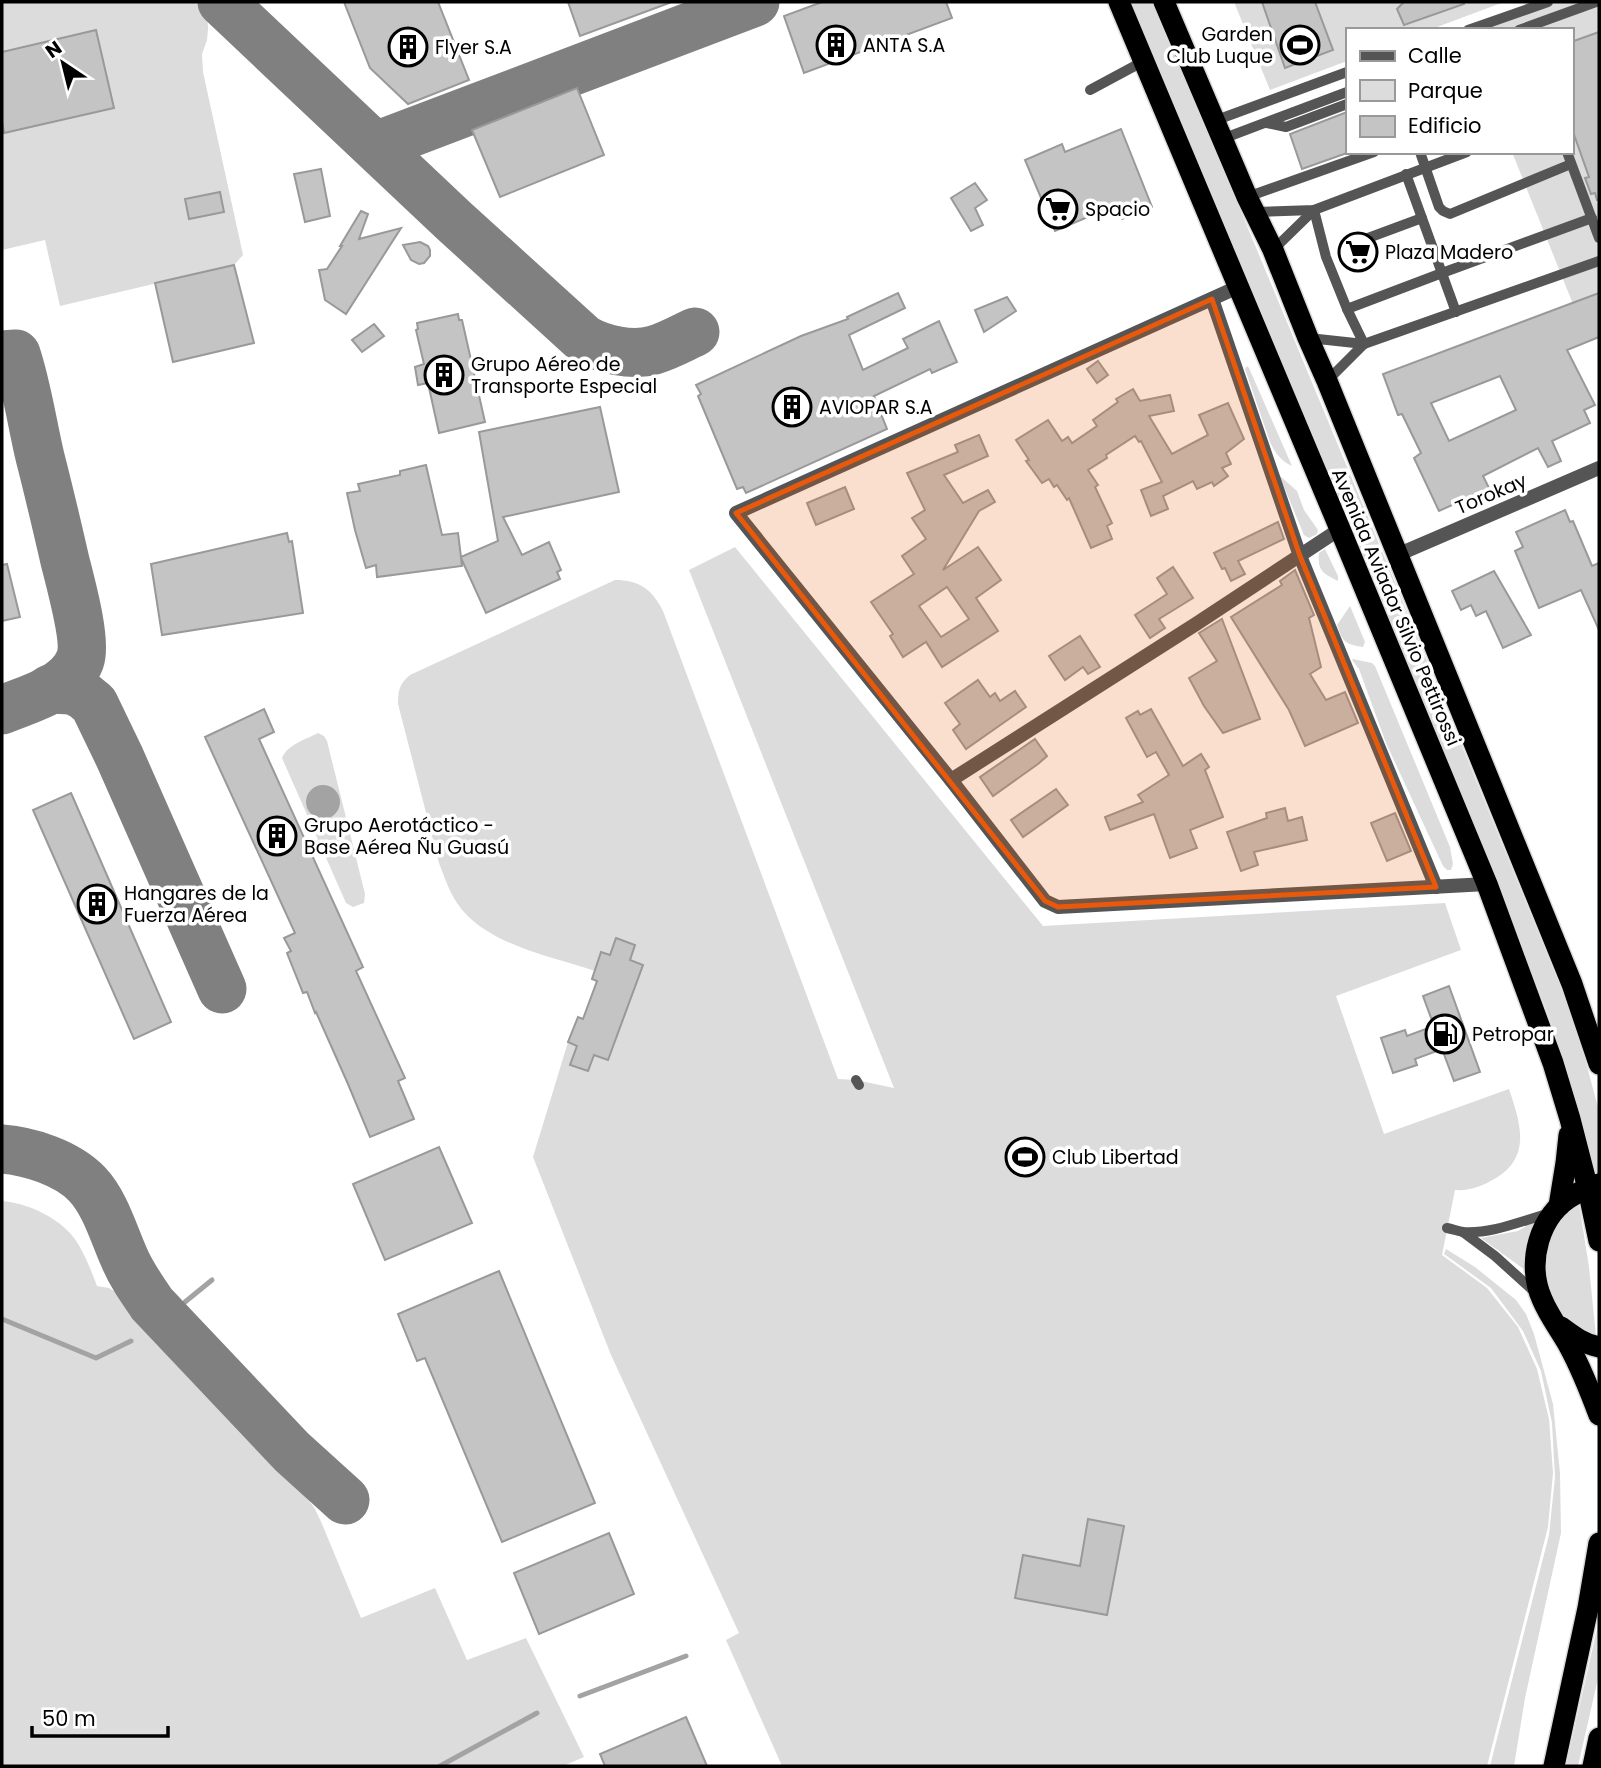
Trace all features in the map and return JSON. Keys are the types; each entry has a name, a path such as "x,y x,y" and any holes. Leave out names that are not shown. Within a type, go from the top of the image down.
{"highway":[{"name":"Avenida Aviador Silvio Pettirossi","path":"1119,2 1487,884 1537,1016 1594,1186 1599,1241"},
{"name":"Avenida Aviador Silvio Pettirossi","path":"1164,2 1250,204 1273,250 1327,381 1572,984 1599,1064"},
{"path":"1556,1210 1566,1163 1570,1119"},
{"path":"1594,1186 1573,1195 1556,1210 1541,1234 1536,1249 1536,1274 1545,1305 1579,1366 1599,1415"},
{"path":"1545,1305 1560,1326 1575,1338 1599,1347"},
{"path":"1553,1766 1588,1608 1599,1543"},
{"path":"1593,1766 1599,1738"}],"street":[{"path":"1238,287 736,513 1045,901 1058,907 1487,884"},
{"path":"1212,299 1300,556 1436,887"},
{"name":"Torokay","path":"1397,555 1599,468"},
{"path":"951,780 1340,529"}],"lane":[{"path":"1474,28 1548,2"},
{"path":"1556,2 1561,15"},
{"path":"1525,28 1596,2"},
{"path":"1091,88 1090,90 1144,61"},
{"path":"1218,130 1346,72"},
{"path":"1218,130 1266,123 1346,92"},
{"path":"1266,123 1286,127 1346,104"},
{"path":"1250,204 1369,154"},
{"path":"1421,154 1439,206 1450,214 1571,164"},
{"path":"1273,250 1314,210 1425,167 1437,157 1455,154"},
{"path":"1568,154 1599,238"},
{"path":"1406,174 1456,312"},
{"path":"1250,204 1314,210"},
{"path":"1314,210 1326,257 1364,344"},
{"path":"1368,238 1422,218"},
{"path":"1347,309 1592,218"},
{"path":"1308,338 1364,344 1599,261"},
{"path":"1327,381 1364,344"},
{"path":"1447,1228 1463,1232 1488,1230 1556,1210"},
{"path":"1463,1232 1496,1256 1545,1305"}],"highlighted area":[{"path":"1212,299 1300,556 1436,887 1058,907 1045,901 736,513"}],"green space":[{"path":"2,2 203,2 207,8 208,29 202,54 203,72 243,255 234,265 60,306 45,240 2,250"},
{"path":"1130,2 1154,2 1565,998 1599,1111 1599,1176 1595,1173 1565,1062 1545,1006"},
{"name":"Garden Club Luque","path":"1234,2 1504,2 1434,28 1346,28 1346,61 1270,90"},
{"path":"1531,2 1599,2 1599,329 1585,334 1513,154 1573,154 1573,28 1462,28"},
{"path":"1247,366 1292,466 1279,456 1270,442 1245,369"},
{"path":"1279,475 1297,491 1304,510 1318,530 1317,534 1309,538 1304,535"},
{"name":"Club Libertad","path":"735,547 1043,926 1445,903 1461,950 1336,996 1384,1134 1509,1089 1517,1114 1520,1138 1515,1159 1496,1178 1481,1186 1455,1190 1442,1255 1487,1288 1518,1327 1537,1369 1549,1419 1553,1473 1548,1527 1487,1766 782,1766 726,1640 739,1633 611,1355 533,1157 568,1042 577,1046 571,1065 588,1071 594,1055 608,1060 635,945 617,938 610,955 601,952 595,971 519,947 484,929 469,917 454,898 439,863 398,704 400,688 410,675 615,580 644,587 663,611 838,1079 894,1088 689,570"},
{"path":"1325,549 1338,581 1320,568 1319,553"},
{"path":"1350,606 1365,642 1363,647 1345,641 1337,625"},
{"path":"1353,659 1375,666 1450,847 1453,864 1451,870 1443,866 1386,743"},
{"path":"318,733 327,741 365,894 364,903 353,907 346,903 282,758 293,746"},
{"path":"2,1201 39,1211 70,1233 89,1265 97,1286 117,1293 305,1495 322,1524 361,1618 435,1588 467,1660 526,1638 584,1757 563,1766 2,1766"},
{"path":"1579,1204 1596,1336 1563,1316 1554,1302 1545,1272 1550,1241 1557,1227"},
{"path":"1537,1220 1525,1270 1481,1238 1518,1231"},
{"path":"1446,1249 1475,1267 1516,1300 1526,1314 1553,1404 1560,1473 1561,1533 1525,1698 1514,1766 1490,1766 1549,1535 1555,1477 1552,1423 1541,1371 1523,1331 1491,1288 1444,1254"},
{"path":"1599,1620 1599,1674 1578,1766 1566,1766"}],"shaded area":[{"path":"323,785 335,790 340,802 335,814 323,819 311,814 306,802 311,790"}],"building":[{"name":"Flyer S.A","path":"344,2 438,2 469,80 408,104 370,68"},
{"path":"568,2 668,2 669,3 580,36"},
{"name":"ANTA S.A","path":"822,2 946,2 952,18 804,73 784,16"},
{"path":"1262,2 1315,2 1333,50 1285,68"},
{"path":"1404,2 1464,4 1404,25 1397,9"},
{"path":"96,30 114,108 4,133 2,52"},
{"path":"1599,32 1599,200 1595,193 1591,194 1585,178 1589,177 1573,132 1573,41"},
{"path":"577,88 604,155 500,197 472,130"},
{"path":"1346,112 1346,153 1302,169 1290,134"},
{"path":"1121,129 1152,207 1122,219 1116,205 1055,231 1025,160 1062,144 1065,152"},
{"path":"321,169 330,216 305,222 294,174"},
{"path":"975,183 987,200 975,208 983,225 971,231 951,198"},
{"path":"220,192 224,212 189,219 185,199"},
{"path":"361,211 368,214 359,239 401,228 346,314 325,300 319,270 327,269"},
{"path":"420,242 428,246 430,256 424,263 419,264 411,260 403,245"},
{"path":"234,265 254,343 173,362 155,283"},
{"name":"AVIOPAR S.A","path":"898,293 905,308 849,335 863,370 908,348 903,339 939,321 957,362 932,373 930,369 874,396 887,429 746,493 743,487 737,489 698,396 701,394 696,385 801,336 848,319 847,317"},
{"path":"1599,293 1599,337 1567,350 1595,405 1584,410 1590,423 1552,441 1561,461 1548,467 1538,448 1483,476 1490,490 1439,511 1414,458 1421,453 1402,414 1398,415 1383,374","holes":["1500,376 1516,410 1449,441 1431,403"]},
{"path":"1007,297 1016,311 984,332 975,310"},
{"name":"Grupo Aéreo de Transporte Especial","path":"458,314 459,320 462,320 485,422 439,433 428,383 418,385 415,367 424,364 416,330 417,323"},
{"path":"374,324 384,336 362,352 352,340"},
{"path":"1098,361 1108,375 1097,383 1087,369"},
{"path":"1133,389 1140,401 1170,395 1174,411 1149,416 1172,454 1208,435 1199,415 1228,403 1244,439 1226,453 1231,464 1222,468 1228,476 1214,486 1212,482 1197,489 1193,481 1163,496 1168,509 1151,516 1141,490 1162,482 1141,441 1135,436 1106,455 1107,458 1088,470 1098,485 1095,487 1112,523 1107,526 1112,539 1091,548 1069,498 1067,500 1057,485 1054,487 1049,479 1042,483 1026,461 1029,460 1016,440 1048,420 1062,441 1068,437 1072,443 1097,426 1093,420 1118,402 1116,399"},
{"path":"600,407 619,492 503,517 522,555 549,542 561,570 557,572 560,579 486,613 461,558 462,566 377,577 376,565 366,568 347,493 360,491 358,484 400,475 400,471 426,465 442,535 458,533 461,557 498,541 479,432"},
{"path":"979,435 988,456 944,475 963,503 988,490 995,502 979,511 943,570 978,547 1001,580 976,598 998,631 942,667 926,642 903,657 890,636 893,634 871,602 914,574 902,556 926,539 912,518 925,510 907,473 958,452 955,445","holes":["947,587 969,619 941,637 919,606"]},
{"path":"845,487 854,509 816,525 807,503"},
{"path":"1565,510 1570,522 1573,521 1592,566 1599,563 1599,630 1581,590 1539,608 1515,551 1523,547 1516,532"},
{"path":"1278,522 1284,539 1238,561 1245,574 1231,581 1214,553"},
{"path":"287,533 289,542 292,541 303,613 162,635 151,564"},
{"path":"7,564 20,617 2,621 2,565"},
{"path":"1173,567 1193,598 1159,619 1165,628 1150,638 1135,615 1167,594 1157,578"},
{"path":"1295,570 1314,615 1309,618 1321,667 1310,674 1326,700 1345,692 1358,723 1305,746 1289,710 1231,617 1282,585 1280,581"},
{"path":"1494,571 1531,635 1503,648 1486,611 1476,616 1471,605 1461,610 1452,591"},
{"path":"1222,619 1260,719 1223,733 1189,678 1217,661 1199,633"},
{"path":"1080,636 1100,667 1088,674 1083,667 1065,680 1049,656"},
{"path":"978,680 990,697 995,693 1000,701 1015,691 1026,707 966,749 953,730 960,724 945,703"},
{"name":"Grupo Aerotáctico - Base Aérea Ñu Guasú","path":"264,709 274,732 259,739 363,967 356,971 405,1078 398,1081 414,1119 370,1137 307,992 303,993 287,953 291,951 284,938 295,933 205,737"},
{"path":"1151,709 1183,766 1201,754 1209,767 1205,770 1223,817 1190,830 1197,848 1170,858 1154,814 1110,830 1105,817 1143,802 1138,795 1169,775 1156,752 1147,757 1126,718 1138,711 1140,715"},
{"path":"1035,739 1047,756 993,796 980,777"},
{"path":"1056,789 1068,805 1023,837 1011,820"},
{"name":"Hangares de la Fuerza Aérea","path":"71,793 171,1022 134,1039 33,810"},
{"path":"1285,808 1288,821 1302,817 1307,840 1254,852 1258,865 1241,871 1227,832 1267,818 1266,813"},
{"path":"1395,813 1411,851 1387,861 1371,823"},
{"path":"616,938 635,945 630,960 643,965 608,1060 594,1055 588,1071 570,1065 577,1046 568,1042 578,1017 583,1019 597,981 592,979 601,952 610,955"},
{"path":"1449,986 1480,1072 1454,1081 1442,1049 1415,1059 1417,1065 1393,1073 1381,1038 1405,1030 1407,1036 1434,1026 1423,996"},
{"path":"439,1147 472,1223 385,1260 353,1184"},
{"path":"499,1271 595,1503 502,1542 425,1358 417,1361 398,1314"},
{"path":"1088,1519 1124,1526 1107,1615 1015,1598 1023,1555 1080,1566"},
{"path":"609,1533 634,1594 539,1634 514,1573"},
{"path":"686,1717 707,1766 605,1766 600,1754"}],"waterway":[{"path":"185,1302 212,1280"},
{"path":"2,1319 96,1358 131,1341"},
{"path":"580,1696 686,1656"},
{"path":"440,1766 537,1713"}],"taxiway":[{"path":"222,2 453,220 584,339 609,349 645,352 695,332"},
{"path":"376,146 755,2"},
{"path":"2,355 16,354 20,367 74,596 82,651 75,670 57,686 2,710"},
{"path":"50,689 71,690 94,704 222,989"},
{"path":"2,1149 47,1159 69,1170 87,1184 104,1209 136,1281 152,1304 292,1452 345,1500"}],"place":[{"name":"ANTA S.A","path":"836,45"},
{"name":"Garden Club Luque","path":"1300,45"},
{"name":"Flyer S.A","path":"408,47"},
{"name":"Spacio","path":"1058,209"},
{"name":"Plaza Madero","path":"1358,252"},
{"name":"Grupo Aéreo de Transporte Especial","path":"444,375"},
{"name":"AVIOPAR S.A","path":"792,407"},
{"name":"Grupo Aerotáctico - Base Aérea Ñu Guasú","path":"277,836"},
{"name":"Hangares de la Fuerza Aérea","path":"97,904"},
{"name":"Petropar","path":"1445,1034"},
{"name":"Club Libertad","path":"1025,1157"}]}
